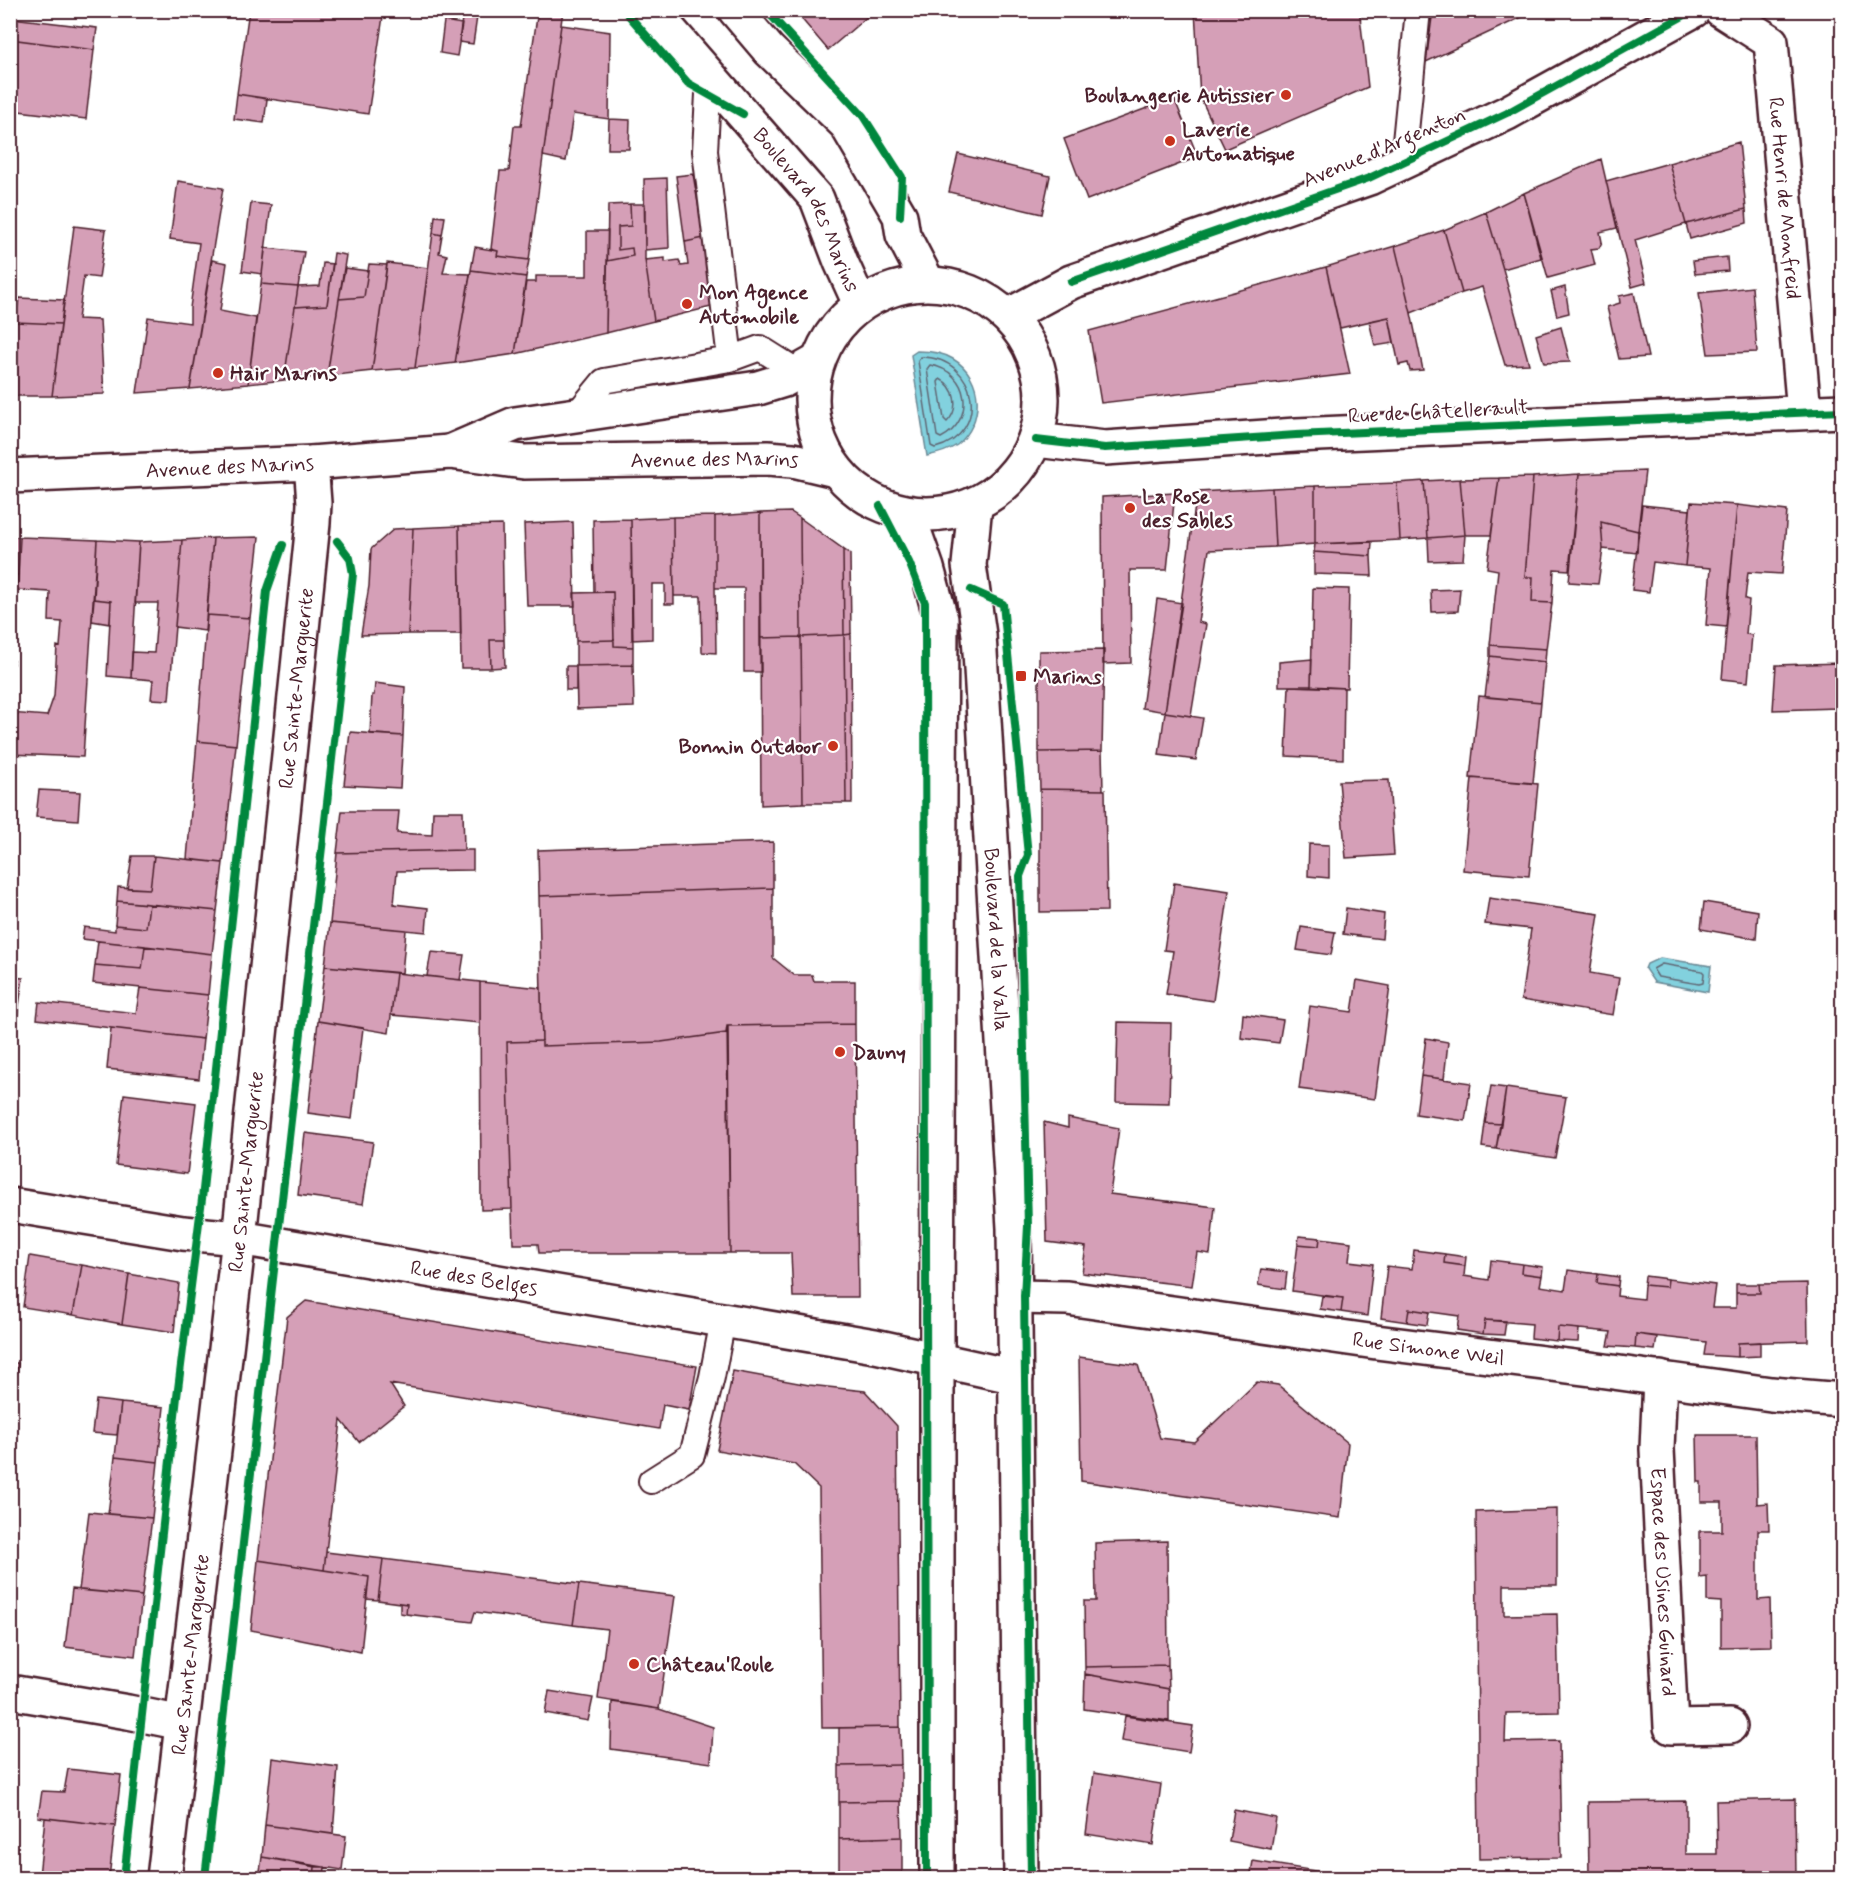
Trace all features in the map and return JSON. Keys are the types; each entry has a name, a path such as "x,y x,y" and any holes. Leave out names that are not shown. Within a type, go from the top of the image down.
{"main road":[{"name":"Boulevard des Marins","path":"652,10 817,199 860,304"},
{"path":"735,10 770,50 846,124 900,216 903,235 928,283"},
{"name":"Avenue d'Argenton","path":"1008,316 1071,282 1369,178 1506,113 1694,10"},
{"name":"Rue Henri de Monfreid","path":"1721,10 1771,42 1804,412"},
{"path":"928,283 958,287 984,298 1008,316 1028,343 1040,374 1042,407 1036,440 1019,470 994,494 975,505 936,514 908,514 880,506 855,490 835,470 817,436 807,367 834,330 860,304 893,288 928,283"},
{"name":"Avenue des Marins","path":"450,452 515,424 758,388 784,380 807,367"},
{"name":"Rue de Châtellerault","path":"1036,440 1105,448 1307,435 1842,411"},
{"name":"Avenue des Marins","path":"10,476 311,463 450,452 524,462 768,458 793,460 835,470"},
{"name":"Rue Sainte-Marguerite","path":"164,1878 239,1238 313,523 311,463"},
{"name":"Boulevard de la Valla","path":"975,505 969,566 979,635 1013,1216 1021,1878"},
{"path":"908,514 927,568 941,619 937,1878"},
{"name":"Rue des Belges","path":"10,1205 183,1233 239,1238 875,1346 937,1360"},
{"name":"Rue Simone Weil","path":"1015,1297 1067,1298 1376,1342 1771,1394 1842,1400"},
{"path":"937,1360 1016,1377"},
{"name":"Espace des Usines Guinard","path":"1660,1378 1657,1449 1671,1727 1730,1726"},
{"path":"10,1692 182,1723"}],"lane":[{"path":"1403,162 1418,10"},
{"path":"708,75 705,151 730,359"},
{"path":"576,415 604,381 730,359 760,348 807,367"},
{"path":"651,1480 692,1455 712,1377 723,1320"}],"shaded area":[{"path":"1834,1438 1842,1438 1842,1878 1838,1878"}],"water":[{"path":"917,351 944,355 963,367 971,377 977,400 973,425 966,436 954,447 927,456 911,355"},
{"path":"1660,958 1711,966 1708,992 1654,982 1645,969 1647,964"}],"building":[{"path":"249,10 384,10 368,114 237,94"},
{"path":"463,10 478,10 473,44 459,42"},
{"path":"538,10 563,10 529,260 497,256 498,251 491,249 500,171 509,171 514,126 521,126"},
{"path":"794,10 875,10 828,50"},
{"path":"1195,10 1380,10 1379,16 1360,16 1368,87 1225,149 1200,97"},
{"path":"1433,10 1534,10 1535,11 1426,62"},
{"path":"12,18 97,28 94,50 10,39"},
{"path":"444,21 462,24 457,56 440,53"},
{"path":"561,25 610,32 609,119 573,114 566,161 543,156"},
{"path":"10,39 94,50 86,119 10,110"},
{"path":"237,94 267,99 264,123 234,119"},
{"path":"1174,98 1198,157 1087,200 1064,139"},
{"path":"609,119 630,120 629,149 608,149"},
{"path":"1739,142 1746,209 1686,224 1669,163"},
{"path":"958,154 1050,176 1042,214 949,192"},
{"path":"1601,159 1617,228 1600,232 1602,242 1599,248 1591,249 1595,265 1548,278 1524,193"},
{"path":"1669,163 1686,224 1635,240 1646,283 1632,287 1606,181"},
{"path":"693,174 704,238 685,242 676,176"},
{"path":"667,178 669,248 645,250 644,179"},
{"path":"178,181 223,188 190,389 137,393 148,317 190,323 199,243 170,239"},
{"path":"1524,193 1541,258 1503,269 1486,212"},
{"path":"251,203 271,205 262,274 242,271"},
{"path":"630,204 645,204 645,260 654,321 606,333 607,261 633,256 632,248 618,250 618,227 631,226"},
{"path":"630,204 631,226 618,227 618,250 632,248 633,256 607,261 608,205"},
{"path":"1746,209 1747,223 1690,239 1686,224"},
{"path":"1486,212 1529,364 1505,365 1482,287 1462,293 1444,230"},
{"path":"435,216 445,217 442,235 433,233"},
{"path":"74,226 106,230 99,278 84,276 78,319 100,320 104,394 52,396"},
{"path":"1444,230 1462,293 1411,313 1395,246"},
{"path":"587,231 608,231 606,333 515,354 526,282 536,282 536,276 587,276"},
{"path":"433,233 442,235 439,253 447,255 443,273 470,274 455,363 415,368"},
{"path":"704,238 715,306 654,321 645,260 665,258 665,262 679,260 681,266 688,265 685,242"},
{"path":"1395,246 1423,370 1410,371 1408,363 1399,365 1389,317 1340,328 1326,267"},
{"path":"475,247 498,251 497,256 529,260 526,277 471,270"},
{"path":"265,248 304,252 298,287 261,284"},
{"path":"334,253 346,255 327,376 284,380 295,307 327,305"},
{"path":"1727,257 1728,271 1695,274 1693,261"},
{"path":"212,260 227,263 220,311 256,318 248,384 190,389"},
{"path":"323,263 333,264 327,305 295,307 298,287 320,286"},
{"path":"387,263 428,268 415,368 372,371"},
{"path":"369,264 387,265 372,371 327,376 339,299 364,297"},
{"path":"1326,267 1350,374 1101,403 1089,331"},
{"path":"345,268 368,271 364,297 339,299"},
{"path":"471,270 526,277 515,354 455,363"},
{"path":"261,284 298,287 284,380 248,384"},
{"path":"1565,287 1569,313 1557,316 1551,291"},
{"path":"1752,287 1757,352 1708,354 1699,293"},
{"path":"1634,293 1648,357 1619,359 1607,307 1620,303 1619,296"},
{"path":"19,298 64,300 61,324 15,322"},
{"path":"1389,317 1394,343 1375,346 1369,321"},
{"path":"15,322 61,324 52,396 10,396 10,357"},
{"path":"1561,327 1570,362 1544,363 1536,335"},
{"path":"1645,471 1638,531 1601,522 1603,549 1598,584 1569,582 1579,474"},
{"path":"1579,474 1569,570 1554,569 1552,603 1532,602 1533,577 1525,577 1533,477"},
{"path":"1533,477 1525,577 1533,577 1532,602 1552,603 1546,649 1490,645 1498,570 1487,568 1499,478"},
{"path":"1499,478 1491,535 1465,535 1460,479"},
{"path":"1460,479 1465,535 1428,538 1424,481"},
{"path":"1424,481 1428,538 1400,540 1397,483"},
{"path":"1397,483 1400,540 1315,544 1315,486"},
{"path":"1315,486 1315,544 1275,547 1272,488"},
{"path":"1272,488 1275,547 1209,550 1198,622 1206,624 1191,716 1165,712 1197,492"},
{"path":"1175,493 1167,570 1130,570 1131,663 1103,664 1102,497"},
{"path":"1691,502 1737,505 1726,627 1706,625 1711,568 1685,566"},
{"path":"1642,505 1690,510 1685,566 1653,562 1649,592 1632,590"},
{"path":"1737,505 1787,511 1782,574 1748,572 1745,599 1749,600 1746,634 1752,635 1748,682 1722,679"},
{"path":"791,512 800,518 801,637 760,638 760,513"},
{"path":"760,513 761,672 744,672 744,588 715,588 715,516"},
{"path":"715,516 716,653 702,652 701,596 674,596 673,517"},
{"path":"673,517 674,604 665,604 665,584 652,584 652,639 632,640 631,519"},
{"path":"1841,517 1842,517 1842,580"},
{"path":"800,518 843,549 844,635 801,637"},
{"path":"631,519 633,647 614,646 613,592 594,592 593,520"},
{"path":"573,522 575,606 527,606 524,524"},
{"path":"1601,522 1638,531 1637,553 1603,549"},
{"path":"502,525 504,640 490,640 491,668 461,668 459,526"},
{"path":"459,526 461,634 408,634 413,528"},
{"path":"413,528 408,634 361,635 369,586 371,549 394,529"},
{"path":"1465,535 1463,560 1429,561 1428,538"},
{"path":"10,537 20,537 18,575 10,575"},
{"path":"20,537 97,540 83,757 10,754 10,713 47,716 54,696 57,646 60,647 62,622 49,621 50,592 17,590"},
{"path":"259,537 250,618 207,615 213,538"},
{"path":"213,538 205,631 175,627 182,540"},
{"path":"97,540 139,542 131,678 107,676 111,601 94,599"},
{"path":"182,540 169,700 151,699 153,680 131,678 132,652 154,653 158,603 135,603 139,542"},
{"path":"1372,542 1371,556 1314,552 1315,544"},
{"path":"843,549 850,554 851,634 844,635"},
{"path":"1314,552 1371,556 1372,576 1314,574"},
{"path":"1313,588 1349,589 1347,688 1311,686"},
{"path":"1460,589 1458,611 1432,612 1431,590"},
{"path":"613,592 614,640 576,641 574,593"},
{"path":"94,599 111,601 110,624 92,621"},
{"path":"1157,599 1182,603 1165,712 1142,708"},
{"path":"207,615 250,618 236,745 197,741"},
{"path":"10,623 15,624 12,677 10,677"},
{"path":"851,634 852,803 846,803 844,635"},
{"path":"844,635 846,803 803,803 801,637"},
{"path":"801,637 803,803 761,805 760,638"},
{"path":"490,640 504,640 505,667 491,668"},
{"path":"614,640 614,646 633,647 633,665 576,666 576,641"},
{"path":"1490,645 1546,649 1545,662 1490,656"},
{"path":"1104,650 1102,751 1039,752 1039,651"},
{"path":"1490,656 1545,662 1541,702 1485,697"},
{"path":"1312,659 1311,686 1279,686 1279,662"},
{"path":"1840,663 1837,708 1773,710 1776,665"},
{"path":"1840,663 1842,663 1842,713 1837,713"},
{"path":"633,665 634,707 577,709 576,666"},
{"path":"566,666 576,666 576,690 566,690"},
{"path":"375,683 405,687 403,736 370,734 372,695 374,695"},
{"path":"1289,686 1344,688 1343,759 1286,756"},
{"path":"1479,696 1541,702 1533,783 1470,778"},
{"path":"1165,712 1203,718 1196,760 1159,755"},
{"path":"350,732 403,736 400,788 344,785"},
{"path":"197,741 236,745 223,863 187,859"},
{"path":"1102,751 1103,790 1040,789 1039,752"},
{"path":"1472,778 1538,784 1529,876 1463,870"},
{"path":"1389,780 1394,855 1346,858 1339,781"},
{"path":"1040,789 1105,790 1107,911 1040,912"},
{"path":"39,790 80,792 78,820 36,817"},
{"path":"342,811 399,811 397,833 432,835 433,811 463,811 464,850 337,853"},
{"path":"773,842 773,888 539,896 538,850"},
{"path":"1309,844 1329,845 1329,878 1308,876"},
{"path":"473,850 473,870 397,871 394,904 428,908 426,932 330,923 337,853"},
{"path":"132,856 154,856 150,889 127,888"},
{"path":"154,856 223,863 217,911 117,901 118,887 150,889"},
{"path":"1174,883 1229,891 1213,1001 1166,994 1173,951 1164,950"},
{"path":"773,888 773,958 794,975 812,975 814,981 855,981 855,1024 727,1026 726,1033 661,1042 542,1046 539,896"},
{"path":"1489,898 1599,914 1590,973 1619,978 1613,1015 1521,1000 1531,929 1485,924"},
{"path":"117,901 149,904 146,928 115,925"},
{"path":"1704,902 1758,911 1756,939 1701,929"},
{"path":"149,904 217,911 212,954 82,939 84,927 115,931 115,925 146,928"},
{"path":"1346,908 1384,914 1382,939 1343,934"},
{"path":"330,923 406,930 402,973 325,966"},
{"path":"1301,927 1335,932 1331,955 1297,950"},
{"path":"98,941 145,946 142,969 95,965"},
{"path":"145,946 212,954 208,995 93,983 95,965 142,969"},
{"path":"431,952 464,955 460,980 427,976"},
{"path":"325,966 396,973 389,1033 318,1021"},
{"path":"396,973 480,982 480,1023 391,1015"},
{"path":"10,977 23,978 17,1020 10,1019"},
{"path":"1357,980 1390,986 1375,1099 1299,1089 1310,1006 1352,1012"},
{"path":"480,982 541,988 542,1041 507,1042 512,1209 481,1210"},
{"path":"140,988 208,995 203,1039 37,1019 39,1002 136,1013"},
{"path":"1243,1014 1283,1020 1279,1043 1241,1038"},
{"path":"318,1021 363,1028 352,1119 308,1113"},
{"path":"1118,1022 1171,1023 1169,1103 1116,1102"},
{"path":"855,1024 858,1297 793,1297 791,1253 730,1253 728,1026"},
{"path":"727,1026 730,1253 539,1253 538,1244 513,1244 507,1042 542,1041 542,1046 661,1042 726,1033"},
{"path":"111,1028 203,1039 199,1079 107,1069"},
{"path":"1426,1038 1448,1042 1444,1079 1421,1076"},
{"path":"1421,1076 1471,1083 1465,1121 1416,1114"},
{"path":"1491,1086 1506,1088 1501,1124 1485,1123"},
{"path":"1506,1088 1566,1097 1555,1158 1496,1149"},
{"path":"124,1094 196,1103 187,1174 116,1165"},
{"path":"1068,1118 1119,1128 1110,1194 1215,1207 1210,1254 1197,1252 1192,1286 1082,1273 1086,1247 1047,1242 1044,1122 1068,1128"},
{"path":"1485,1123 1501,1124 1496,1149 1482,1147"},
{"path":"305,1133 373,1142 363,1204 298,1195"},
{"path":"1299,1236 1320,1238 1319,1246 1298,1244"},
{"path":"1320,1238 1351,1242 1349,1261 1373,1264 1367,1316 1341,1312 1343,1298 1292,1291 1298,1244 1319,1246"},
{"path":"1414,1250 1445,1254 1444,1263 1465,1266 1464,1276 1489,1280 1491,1260 1522,1264 1521,1273 1542,1276 1540,1286 1565,1290 1568,1270 1598,1274 1597,1283 1618,1286 1617,1296 1643,1299 1644,1285 1667,1287 1668,1279 1715,1285 1712,1308 1736,1308 1736,1293 1760,1293 1759,1284 1807,1283 1808,1341 1738,1343 1738,1357 1704,1355 1706,1342 1636,1334 1635,1348 1608,1346 1611,1332 1558,1327 1557,1341 1531,1338 1532,1324 1485,1320 1483,1334 1457,1330 1459,1316 1409,1309 1407,1322 1381,1318 1387,1266 1412,1269"},
{"path":"1445,1254 1466,1257 1465,1266 1444,1263"},
{"path":"30,1256 82,1265 73,1315 23,1307"},
{"path":"1522,1264 1543,1267 1542,1276 1521,1273"},
{"path":"82,1265 129,1274 122,1324 73,1315"},
{"path":"1261,1269 1287,1272 1285,1289 1258,1285"},
{"path":"129,1274 179,1283 174,1332 122,1324"},
{"path":"1598,1274 1619,1277 1618,1286 1597,1283"},
{"path":"1645,1276 1668,1279 1667,1287 1644,1285"},
{"path":"1736,1284 1759,1284 1760,1293 1736,1293"},
{"path":"1322,1296 1343,1298 1341,1312 1320,1309"},
{"path":"306,1301 697,1366 689,1410 663,1405 659,1429 390,1384 404,1406 359,1442 341,1420 324,1570 258,1560 287,1317"},
{"path":"1409,1309 1429,1312 1427,1325 1407,1322"},
{"path":"1485,1320 1506,1321 1504,1335 1483,1334"},
{"path":"1558,1327 1579,1329 1578,1342 1557,1341"},
{"path":"1636,1334 1657,1337 1655,1350 1635,1348"},
{"path":"1760,1342 1760,1356 1738,1357 1738,1343"},
{"path":"1079,1357 1138,1365 1160,1438 1194,1442 1257,1382 1278,1385 1348,1443 1340,1518 1081,1481"},
{"path":"10,1363 18,1363 10,1426"},
{"path":"733,1371 809,1385 865,1391 897,1426 900,1727 822,1728 819,1488 794,1464 717,1450"},
{"path":"96,1400 121,1403 117,1435 92,1433"},
{"path":"121,1403 164,1407 158,1462 115,1457"},
{"path":"1697,1435 1756,1435 1757,1504 1768,1503 1769,1530 1758,1530 1758,1600 1770,1599 1771,1646 1721,1647 1721,1602 1707,1601 1707,1577 1700,1578 1700,1531 1722,1531 1722,1502 1701,1502 1701,1482 1698,1482"},
{"path":"115,1457 158,1462 152,1518 108,1514"},
{"path":"1557,1509 1557,1585 1504,1585 1504,1615 1557,1614 1559,1712 1506,1713 1505,1742 1559,1741 1561,1858 1479,1859 1476,1512"},
{"path":"89,1512 152,1518 142,1596 79,1590"},
{"path":"1167,1541 1168,1665 1085,1667 1084,1601 1096,1601 1095,1543"},
{"path":"326,1552 383,1559 378,1600 366,1599 369,1577 324,1570"},
{"path":"383,1559 579,1584 573,1625 475,1612 472,1622 406,1614 407,1604 378,1600"},
{"path":"258,1560 369,1577 361,1652 251,1630"},
{"name":"Château'Roule","path":"579,1584 675,1596 659,1709 598,1699 607,1629 573,1625"},
{"path":"72,1589 142,1596 135,1656 65,1647"},
{"path":"400,1603 407,1604 406,1614 400,1613"},
{"path":"1168,1665 1169,1689 1085,1674 1085,1667"},
{"path":"1085,1674 1169,1689 1169,1721 1084,1709"},
{"path":"549,1691 593,1698 588,1721 545,1713"},
{"path":"612,1702 659,1709 713,1727 711,1763 611,1749"},
{"path":"1125,1716 1193,1726 1189,1752 1121,1741"},
{"path":"900,1727 901,1765 839,1766 839,1728"},
{"path":"272,1758 338,1767 333,1834 265,1825"},
{"path":"901,1765 901,1801 839,1802 839,1766"},
{"path":"68,1769 121,1775 115,1826 38,1817 42,1791 64,1792"},
{"path":"1094,1773 1161,1784 1153,1845 1086,1834"},
{"path":"1795,1799 1796,1878 1589,1878 1588,1802 1686,1801 1686,1854 1717,1854 1716,1801"},
{"path":"901,1801 902,1837 839,1839 839,1802"},
{"path":"1234,1810 1276,1818 1271,1849 1229,1841"},
{"path":"45,1818 115,1826 109,1878 39,1876"},
{"path":"265,1825 346,1836 342,1870 262,1857"},
{"path":"902,1837 902,1874 839,1875 839,1839"},
{"path":"262,1857 315,1867 314,1878 259,1878"},
{"path":"1253,1861 1322,1872 1321,1878 1250,1878"},
{"path":"315,1867 325,1867 324,1878 314,1878"},
{"path":"902,1874 902,1878 839,1878 839,1875"}],"cycle path":[{"path":"624,10 688,83 743,114"},
{"path":"766,10 863,116 902,177 900,216"},
{"path":"1071,282 1369,178 1507,113 1694,10"},
{"path":"1036,440 1105,448 1296,435 1842,411"},
{"path":"880,506 909,562 925,603 927,1878"},
{"path":"205,1878 353,574 350,558 337,541"},
{"path":"124,1878 177,1397 202,1199 267,591 283,545"},
{"path":"971,590 1003,604 1028,855 1020,876 1028,1226 1024,1296 1031,1878"}],"place":[{"name":"Boulangerie Autissier","path":"1286,95"},
{"name":"Laverie Automatique","path":"1170,141"},
{"name":"Mon Agence Automobile","path":"687,304"},
{"name":"Hair Marins","path":"218,373"},
{"name":"La Rose des Sables","path":"1130,508"},
{"name":"Marins","path":"1021,676"},
{"name":"Bonnin Outdoor","path":"833,746"},
{"name":"Dauny","path":"840,1052"},
{"name":"Château'Roule","path":"634,1664"}]}
